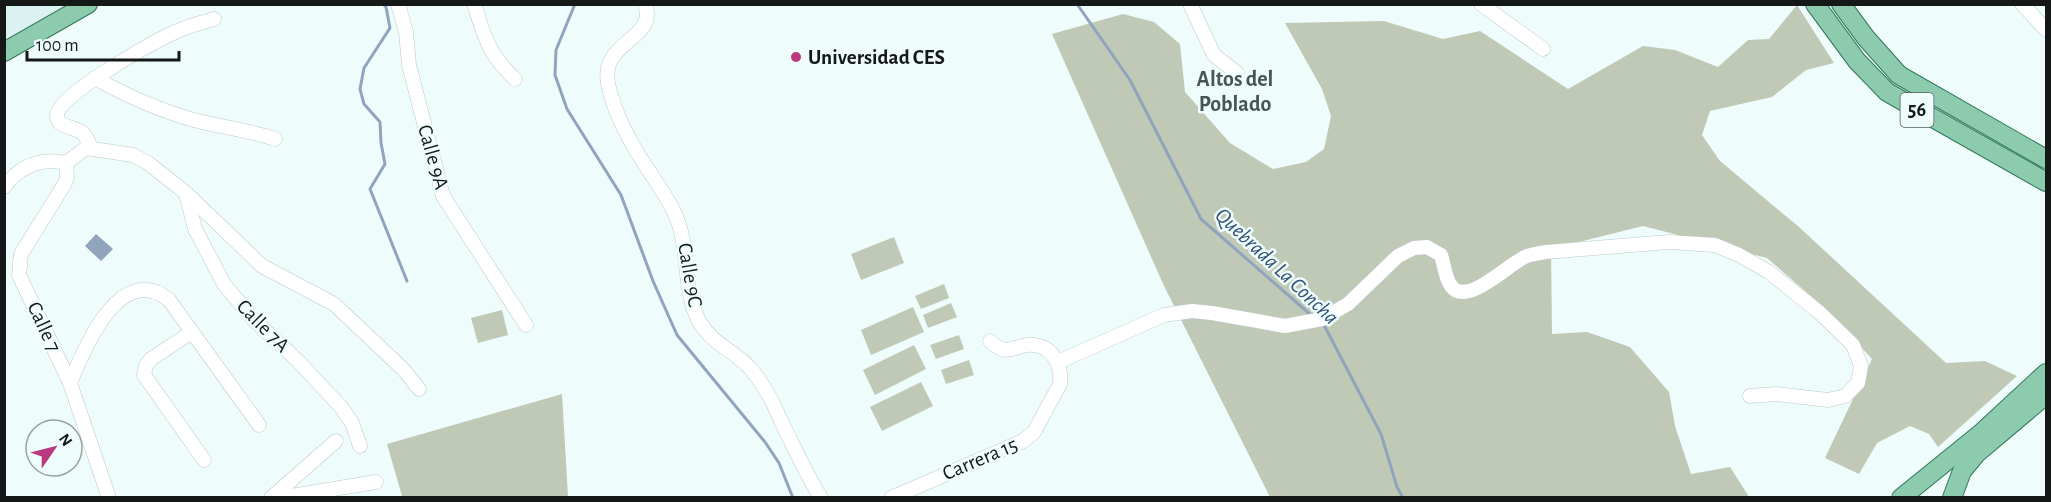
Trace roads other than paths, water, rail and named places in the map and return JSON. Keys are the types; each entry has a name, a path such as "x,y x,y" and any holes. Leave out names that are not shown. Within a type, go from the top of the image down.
{"main road":[{"path":"4,52 87,4"},
{"name":"56","path":"1815,4 1857,61 1887,92 2046,182"},
{"name":"56","path":"1841,4 1872,45 1899,75 2046,159"},
{"path":"1901,498 1980,434 2046,373"},
{"path":"1952,498 1962,471 1977,453 2046,394"}],"street":[{"name":"Calle 9A","path":"398,4 406,32 409,65 443,196 526,325"},
{"path":"474,4 489,49 500,65 515,79"},
{"path":"1190,4 1215,55 1237,73"},
{"path":"1481,4 1543,49"},
{"path":"2022,4 2046,30"},
{"name":"Calle 9C","path":"646,8 646,22 639,33 613,54 609,65 607,82 613,106 633,147 666,196 681,230 692,305 699,321 709,335 748,366 766,390 821,498"},
{"path":"4,187 24,166 50,160 66,163 86,148 89,143 86,136 81,131 64,126 56,114 59,105 67,98 95,78 169,34 214,19"},
{"path":"95,78 132,98 169,112 196,120 253,131 275,139"},
{"path":"86,148 133,155 148,163 186,193 262,266 333,304 404,370 419,389"},
{"name":"Calle 7","path":"66,163 67,178 24,249 19,262 19,275 70,383 109,498"},
{"name":"Calle 7A","path":"186,193 195,229 224,284 253,319 299,362 341,407 352,423 360,446"},
{"path":"990,341 1003,350 1014,350 1032,344 1044,347 1058,362 1164,315 1192,311 1285,326 1322,319 1348,304 1398,256 1414,248 1427,247 1441,255 1451,286 1459,292 1466,293 1526,256 1546,252 1669,243 1715,245 1769,272 1820,313 1852,345 1861,366 1858,382 1845,396 1828,400 1776,394 1750,396"},
{"path":"70,383 97,325 120,301 134,292 146,290 160,293 169,300 259,425"},
{"path":"192,333 152,359 146,365 144,375 204,460"},
{"name":"Carrera 15","path":"891,498 1023,441 1034,432 1060,384 1061,375 1058,362"},
{"path":"272,498 336,441"},
{"path":"279,498 376,482"}],"water":[{"path":"96,234 113,249 101,261 85,246"}],"waterway":[{"path":"383,4 386,7 390,28 364,68 360,89 364,104 380,122 385,164 370,189 407,281"},
{"path":"575,4 556,50 555,75 567,109 621,195 653,281 677,335 765,442 779,463 793,498"},
{"name":"Quebrada La Concha","path":"1077,4 1130,80 1201,219 1312,316"},
{"name":"Quebrada La Concha","path":"1321,324 1325,327 1381,434 1397,487 1403,498"}],"place":[{"name":"Universidad CES","path":"796,57"}],"district":[{"name":"Altos del Poblado","path":"1235,92"}]}
